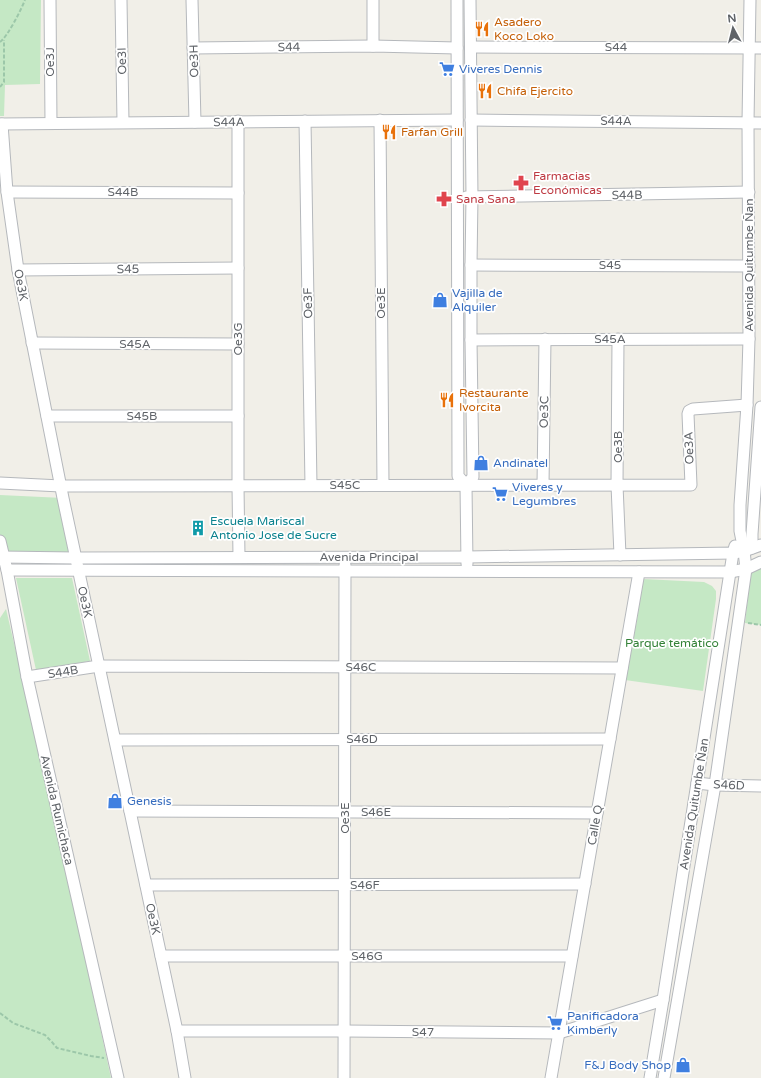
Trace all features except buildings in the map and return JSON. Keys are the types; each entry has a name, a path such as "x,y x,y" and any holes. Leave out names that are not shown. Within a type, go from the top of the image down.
{"street":[{"name":"Oe3J","path":"50,0 51,123"},
{"name":"Oe3I","path":"121,0 123,122"},
{"name":"Oe3H","path":"192,0 195,122"},
{"path":"373,0 373,46"},
{"path":"457,0 458,476 466,485 467,572"},
{"path":"466,485 473,477 470,0"},
{"name":"Avenida Quitumbe Ñan","path":"664,1078 715,785 746,569 745,550 740,530 740,505 747,405 749,339 748,122 750,0"},
{"name":"S44","path":"194,48 373,46 457,48"},
{"name":"S44","path":"471,47 761,48"},
{"name":"Oe3E","path":"380,120 383,485"},
{"name":"S44A","path":"1,124 457,120"},
{"name":"S44A","path":"471,120 761,123"},
{"name":"Oe3F","path":"305,121 311,486"},
{"name":"Oe3G","path":"238,122 239,557"},
{"name":"Oe3K","path":"1,124 7,192 18,270 32,343 76,558 177,1031 185,1078"},
{"name":"S44B","path":"7,192 238,193"},
{"name":"S44B","path":"457,197 748,192"},
{"name":"S45","path":"471,265 749,266"},
{"name":"S45","path":"18,270 238,268"},
{"name":"Oe3B","path":"618,339 617,485 620,555"},
{"name":"S45A","path":"471,340 749,339"},
{"name":"Oe3C","path":"543,485 545,340"},
{"name":"S45A","path":"32,343 238,344"},
{"name":"Oe3A","path":"691,485 689,411 693,409 747,405"},
{"path":"745,550 752,534 761,407"},
{"name":"S45B","path":"47,416 238,416"},
{"name":"S45C","path":"0,484 61,486 691,485"},
{"name":"Avenida Rumichaca","path":"0,541 2,557 7,570 27,677 118,1078"},
{"name":"Avenida Quitumbe Ñan","path":"650,1078 730,572 745,550"},
{"name":"Avenida Principal","path":"2,557 467,557 620,555 745,550"},
{"name":"Oe3E","path":"344,1078 345,557"},
{"name":"Avenida Principal","path":"7,570 730,572 746,569 761,562"},
{"name":"Calle Q","path":"551,1078 639,572"},
{"name":"S44B","path":"27,677 99,666"},
{"name":"S46C","path":"99,666 622,668"},
{"name":"S46D","path":"115,740 610,739"},
{"name":"S46D","path":"697,783 761,786"},
{"name":"S46E","path":"130,811 597,813"},
{"name":"S46F","path":"146,885 585,884"},
{"name":"S46G","path":"161,956 572,956"},
{"name":"S47","path":"177,1031 559,1033 663,1000"}],"path":[{"path":"0,87 4,82 4,40 25,0"},
{"path":"0,42 4,40"},
{"path":"738,622 761,625"},
{"path":"0,1013 13,1023 45,1035 57,1048 91,1056 113,1058"}],"green space":[{"path":"0,0 41,0 40,84 5,85 4,116 0,116"},
{"path":"0,495 63,498 76,558 4,557 0,541"},
{"path":"761,568 761,625 745,623 751,571"},
{"path":"16,578 72,578 90,661 36,670"},
{"name":"Parque temático","path":"643,579 704,582 712,586 716,591 703,691 625,680 637,620"},
{"path":"6,609 49,792 111,1078 0,1078 0,618"}],"place":[{"name":"Asadero Koco Loko","path":"482,29"},
{"name":"Viveres Dennis","path":"447,69"},
{"name":"Chifa Ejercito","path":"485,91"},
{"name":"Farfan Grill","path":"389,132"},
{"name":"Farmacias Económicas","path":"521,183"},
{"name":"Sana Sana","path":"444,199"},
{"name":"Vajilla de Alquiler","path":"440,300"},
{"name":"Restaurante Ivorcita","path":"447,400"},
{"name":"Andinatel","path":"481,463"},
{"name":"Viveres y Legumbres","path":"500,494"},
{"name":"Escuela Mariscal Antonio Jose de Sucre","path":"198,528"},
{"name":"Genesis","path":"115,801"},
{"name":"Panificadora Kimberly","path":"555,1023"},
{"name":"F&J Body Shop","path":"683,1065"}]}
